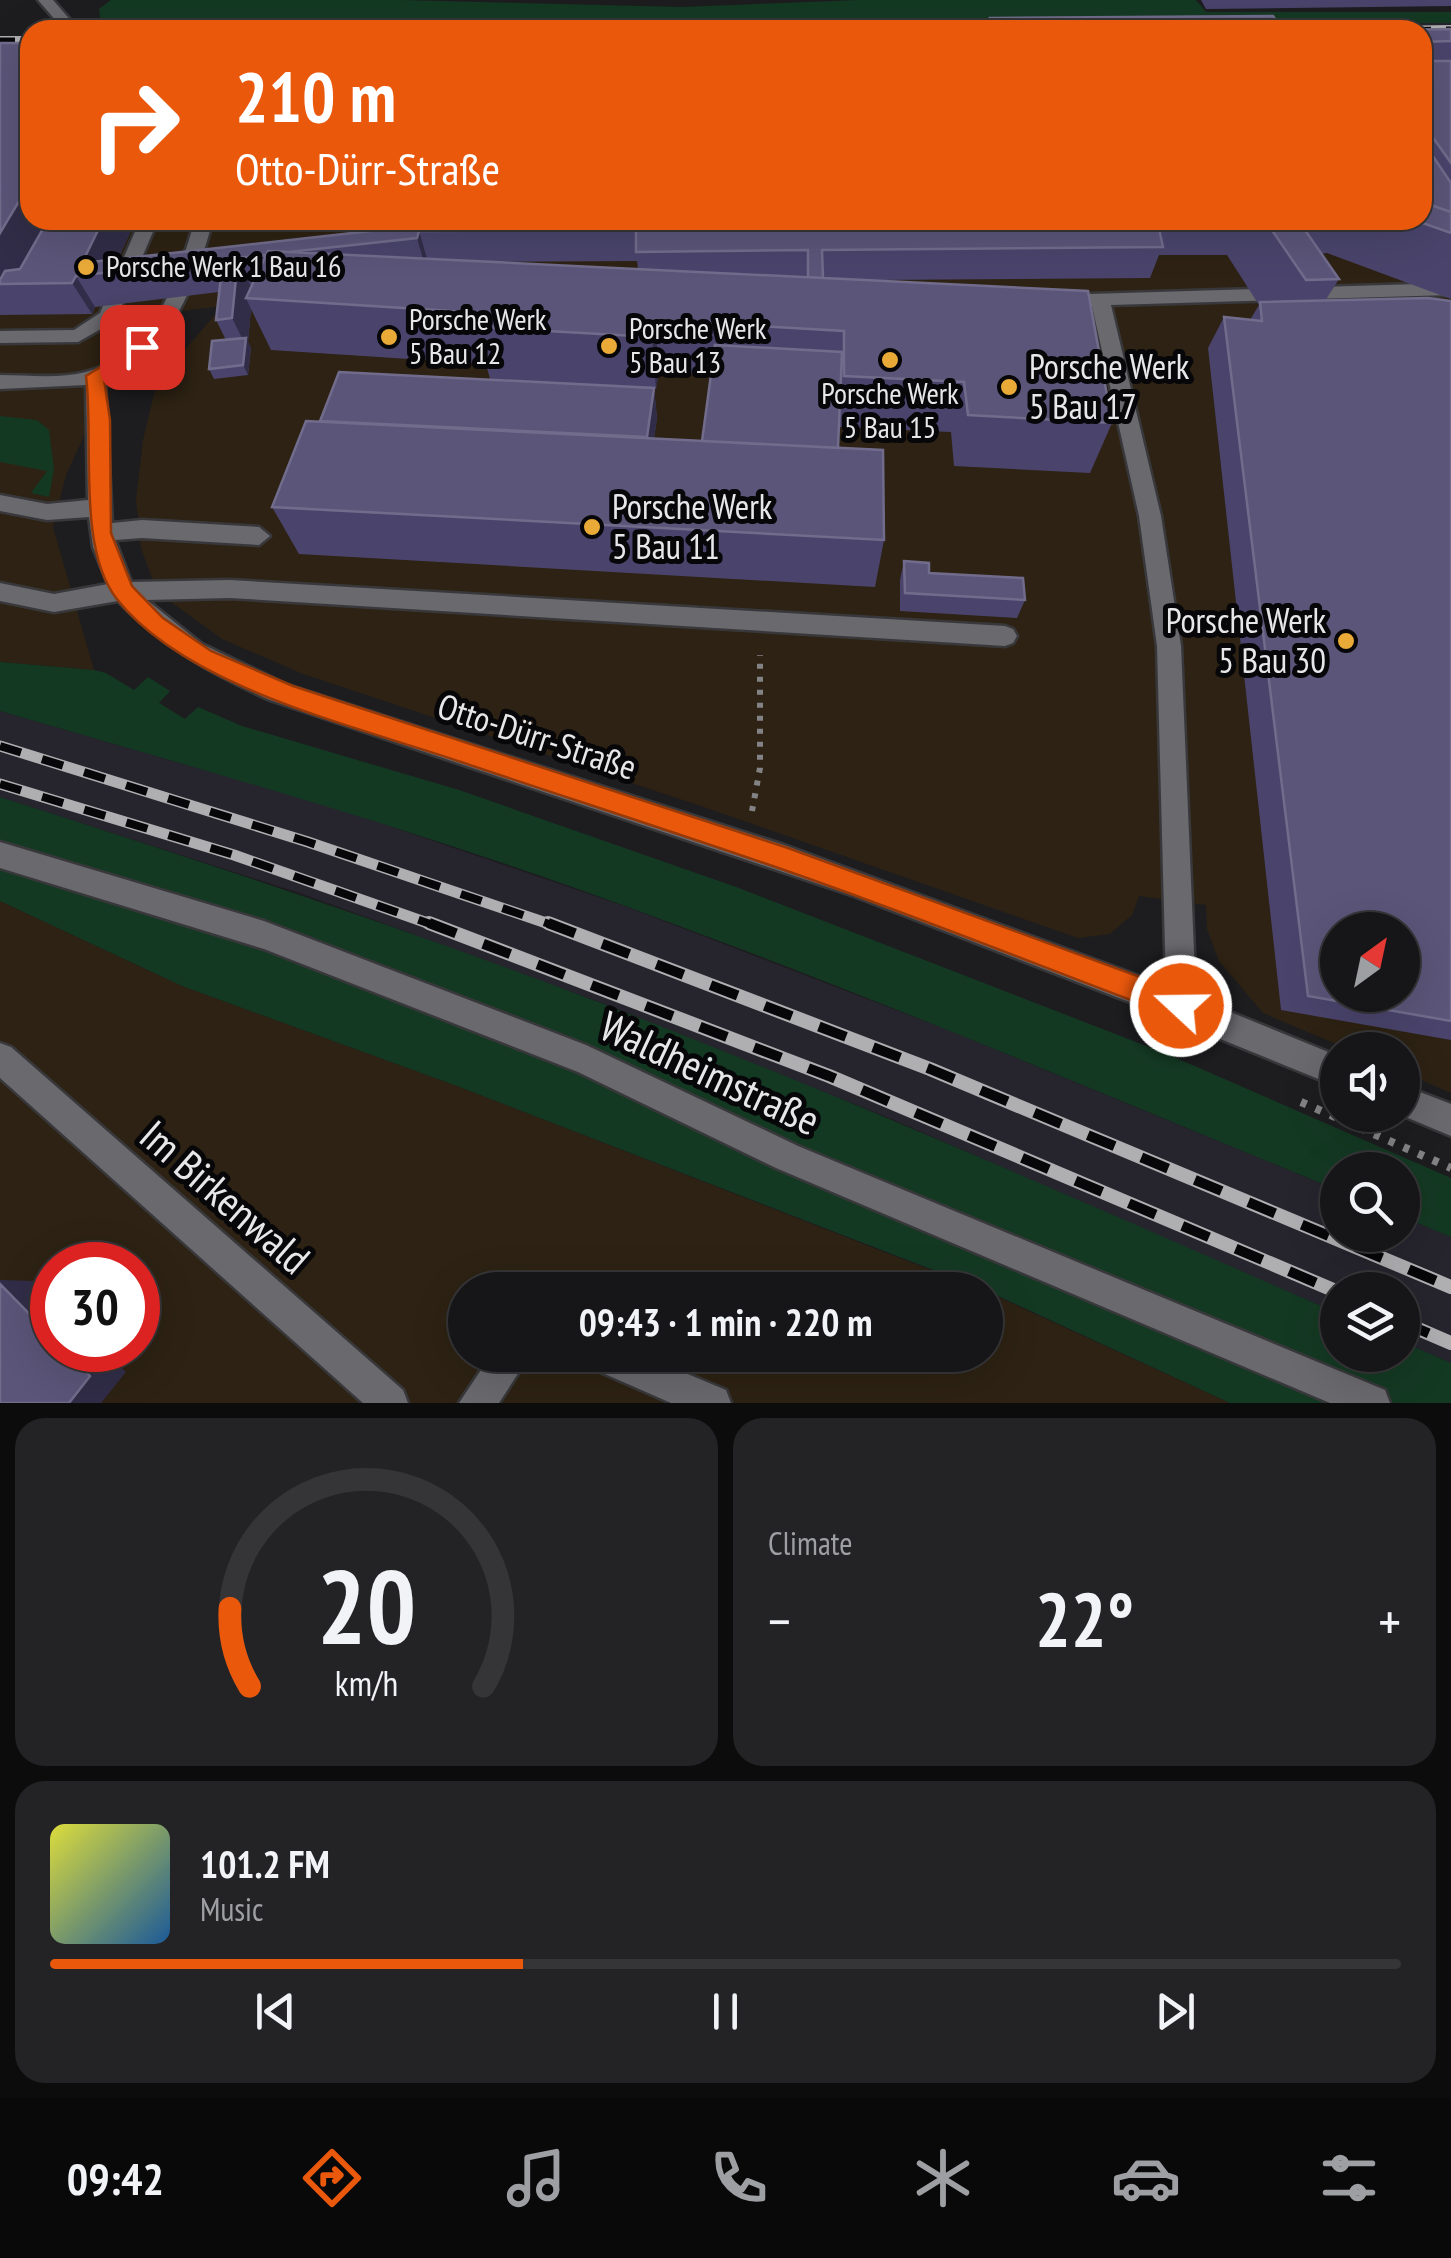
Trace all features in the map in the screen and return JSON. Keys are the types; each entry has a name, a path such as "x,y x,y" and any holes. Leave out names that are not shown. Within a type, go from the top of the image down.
{"street":[{"path":"45,0 63,20"},
{"path":"0,337 78,336 108,317 146,230"},
{"path":"0,382 54,382 95,376 142,347 198,279 203,230"},
{"path":"1041,301 1101,302 1445,284"},
{"path":"1101,302 1150,516 1169,646 1181,1006"},
{"name":"Otto-Dürr-Straße","path":"95,376 100,420 101,533 123,591 156,624 203,658 288,694 740,843 1181,1006 1320,1064"},
{"path":"0,503 47,512 98,508"},
{"path":"101,533 142,529 258,536"},
{"path":"0,592 54,603 123,591 230,589 1005,636"},
{"name":"Waldheimstraße","path":"0,856 264,935 586,1060 788,1157 1372,1403"},
{"name":"Im Birkenwald","path":"0,1058 390,1403"},
{"path":"1420,1107 1451,1120"},
{"path":"477,1403 500,1372"},
{"path":"641,1372 713,1403"}],"path":[{"path":"740,843 754,804 760,768 760,622"},
{"path":"1296,1100 1451,1168"}],"shaded area":[{"path":"1432,23 1451,23 1451,36 1432,32"},
{"path":"1451,65 1451,1093 1420,1079 1420,1032 1320,1032 1320,1037 1263,1013 1219,961 1207,929 1206,905 1139,896 1132,915 1110,934 1078,938 701,806 303,674 222,639 157,592 141,548 136,499 143,440 157,382 214,316 241,304 172,312 102,397 66,475 53,527 94,670 0,662 0,80 20,173 20,230 1432,230 1432,167"},
{"path":"0,711 342,810 627,907 953,1032 1320,1183 1320,1252 1420,1252 1420,1224 1451,1237 1451,1363 1420,1349 1420,1272 1320,1272 1320,1306 894,1120 613,1007 303,894 0,797"},
{"path":"0,901 182,986 457,1086 936,1272 448,1272 448,1372 1003,1372 1003,1299 1230,1403 0,1403"}],"green space":[{"path":"111,0 401,0 682,7 859,0 1196,0 1206,12 1451,12 1451,23 102,20 99,9"},
{"path":"0,416 37,420 49,430 54,469 49,497 31,493 47,471 0,462"},
{"path":"0,662 94,670 134,690 148,677 170,691 159,703 185,719 198,707 242,726 459,790 736,887 1167,1054 1320,1121 1320,1132 1346,1132 1391,1152 1320,1152 1320,1183 895,1009 551,879 237,780 0,711"},
{"path":"0,797 462,951 887,1118 1320,1306 1320,1372 1420,1372 1420,1349 1451,1363 1451,1403 1230,1403 1003,1298 1003,1272 938,1272 457,1086 182,986 0,901"},
{"path":"1420,1164 1451,1178 1451,1237 1420,1224"}],"building":[{"path":"1273,16 1276,20 991,20"},
{"path":"1432,29 1451,29 1451,41 1432,42"},
{"path":"0,43 20,43 20,200 0,233"},
{"path":"1432,61 1451,61 1451,163 1432,136"},
{"path":"1432,155 1451,183 1451,212 1432,205"},
{"path":"1432,205 1451,212 1451,233 1432,226"},
{"path":"42,230 98,230 82,263 379,230 636,230 419,231 417,238 268,251 266,255 238,258 232,318 216,320 223,259 76,276 72,283 0,284 5,271 20,269"},
{"path":"636,230 1159,230 1163,247 822,250 823,278 808,277 808,250 636,252"},
{"path":"1272,230 1305,230 1339,279 1306,280"},
{"path":"268,251 1088,291 1112,423 968,415 964,382 844,376 844,331 655,320 652,337 477,327 481,313 246,298"},
{"name":"Porsche Werk 5 Bau 30","path":"1428,298 1451,301 1451,1021 1400,1012 1420,1012 1420,912 1320,912 1320,998 1308,996 1224,317 1262,321 1260,302"},
{"path":"246,338 243,365 209,369 212,341"},
{"path":"715,345 842,352 838,448 702,441"},
{"path":"339,372 654,388 647,437 320,421"},
{"path":"306,421 883,450 884,540 272,507"},
{"path":"904,561 929,563 929,573 1023,578 1025,600 905,593"},
{"path":"0,1284 30,1315 30,1372 86,1372 90,1376 69,1403 0,1403"}],"railway":[{"path":"1432,29 1451,29"},
{"path":"0,40 20,40"},
{"path":"0,746 308,842 555,926"},
{"path":"0,784 234,855 436,926"},
{"path":"429,923 829,1076 1320,1284"},
{"path":"548,923 930,1069 1451,1287"},
{"path":"1420,1330 1451,1343"}],"place":[{"name":"Porsche Werk 1 Bau 16","path":"86,267"},
{"name":"Porsche Werk 5 Bau 12","path":"389,337"},
{"name":"Porsche Werk 5 Bau 13","path":"609,346"},
{"name":"Porsche Werk 5 Bau 15","path":"890,360"},
{"name":"Porsche Werk 5 Bau 17","path":"1009,387"},
{"name":"Porsche Werk 5 Bau 11","path":"592,527"},
{"name":"Porsche Werk 5 Bau 30","path":"1346,641"}],"route":[{"path":"142,347 95,376 100,410 101,533 123,591 156,624 203,658 288,694 788,860 1181,1006"}]}
